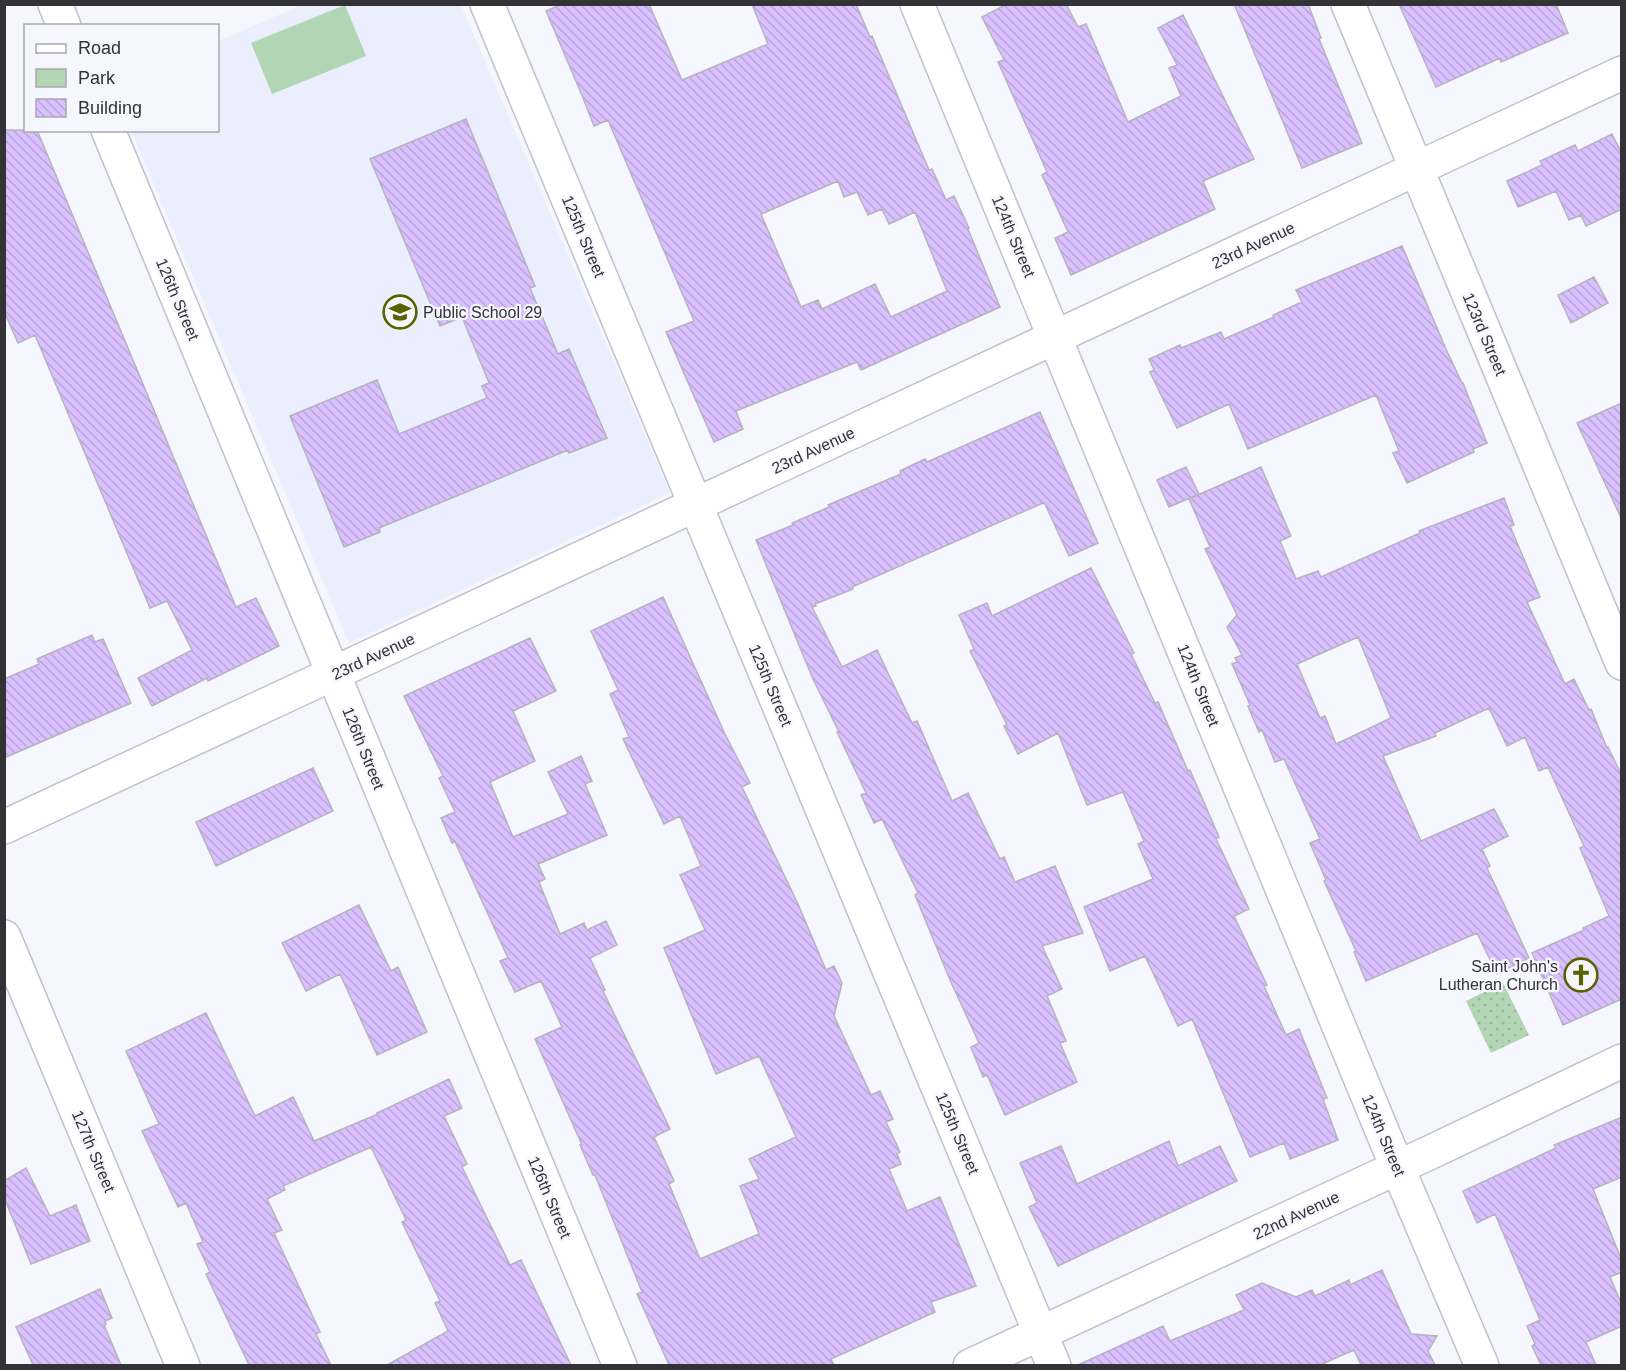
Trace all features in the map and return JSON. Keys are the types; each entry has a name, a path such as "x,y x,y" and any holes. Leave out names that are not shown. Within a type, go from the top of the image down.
{"street":[{"path":"55,4 63,24"},
{"name":"125th Street","path":"487,4 1054,1365"},
{"name":"124th Street","path":"917,4 1398,1168 1482,1365"},
{"name":"123rd Street","path":"1348,4 1622,663"},
{"name":"23rd Avenue","path":"4,827 1622,73"},
{"name":"126th Street","path":"109,132 620,1365"},
{"name":"127th Street","path":"4,938 183,1365"},
{"name":"22nd Avenue","path":"970,1365 1398,1168 1622,1061"}],"shaded area":[{"name":"Public School 29","path":"302,5 461,5 670,493 349,643 131,132 219,132 219,41"}],"green space":[{"path":"345,5 366,56 272,94 251,43"},
{"path":"1503,983 1529,1035 1491,1053 1466,1001"}],"building":[{"path":"562,4 649,4 682,80 768,44 752,4 856,4 929,170 932,169 946,200 954,196 1000,307 861,370 857,362 736,411 743,429 714,442 666,332 694,321 608,120 594,126 546,11","holes":["838,181 844,197 857,192 868,215 882,209 889,224 915,212 947,291 891,317 875,284 822,309 818,300 801,307 761,214"]},
{"path":"1007,4 1066,4 1078,27 1086,24 1128,122 1181,96 1169,68 1177,65 1158,28 1183,15 1254,159 1203,181 1215,209 1071,275 1055,238 1068,232 1042,175 1047,172 998,62 1004,60 982,17"},
{"path":"1234,4 1308,4 1321,38 1319,39 1362,143 1302,168"},
{"path":"1399,4 1556,4 1568,33 1501,62 1500,58 1436,87"},
{"path":"466,119 535,286 530,288 558,354 569,349 607,438 569,453 568,450 379,528 380,532 344,547 290,416 377,380 399,434 487,398 482,386 489,383 462,317 440,326 370,159"},
{"path":"4,130 38,132 236,607 256,598 279,646 208,681 207,678 152,706 138,678 192,650 167,601 150,608 35,335 18,343 4,311"},
{"path":"1612,134 1622,154 1622,209 1586,226 1581,215 1569,220 1556,191 1518,207 1507,181 1542,165 1540,161 1575,145 1578,151"},
{"path":"1402,246 1487,443 1473,449 1474,452 1407,483 1393,453 1399,451 1376,395 1248,449 1229,404 1177,428 1150,372 1154,370 1149,359 1180,345 1181,348 1221,332 1224,339 1274,317 1273,315 1302,302 1296,290"},
{"path":"1594,277 1608,303 1571,323 1558,295"},
{"path":"1622,403 1622,520 1577,423"},
{"path":"1040,412 1098,543 1069,556 1043,503 852,587 853,589 812,607 842,667 877,650 912,723 917,721 952,801 968,793 1000,859 1004,857 1015,882 1055,866 1083,933 1042,946 1062,989 1047,996 1066,1041 1060,1043 1077,1082 1005,1115 987,1075 983,1077 971,1047 979,1043 915,895 918,893 882,819 874,823 861,795 866,793 812,677 756,540 793,525 792,523 829,507 828,505 901,474 900,471 925,459 927,462"},
{"path":"1186,467 1199,494 1169,507 1157,480"},
{"path":"1261,467 1291,536 1280,541 1296,579 1318,571 1321,577 1420,533 1419,531 1504,498 1514,525 1510,526 1540,597 1527,602 1565,684 1574,679 1589,710 1591,709 1607,748 1622,776 1622,999 1563,1025 1532,953 1609,916 1580,848 1584,846 1548,767 1539,771 1525,737 1507,746 1489,708 1435,733 1436,736 1383,756 1421,841 1494,809 1508,836 1482,849 1490,866 1487,868 1529,958 1497,974 1477,933 1366,981 1354,952 1356,951 1324,881 1326,880 1310,843 1320,839 1284,759 1275,762 1262,730 1259,732 1232,664 1237,662 1235,658 1242,655 1227,627 1237,615 1205,549 1210,547 1189,499","holes":["1358,637 1391,718 1336,744 1325,716 1320,718 1297,664"]},
{"path":"1091,568 1134,653 1131,654 1155,703 1158,702 1188,771 1190,770 1219,837 1216,839 1249,909 1234,916 1267,985 1264,986 1286,1035 1299,1029 1327,1098 1323,1099 1338,1140 1290,1159 1284,1143 1250,1157 1192,1019 1178,1026 1145,956 1110,971 1084,907 1153,879 1138,844 1144,841 1123,792 1087,805 1058,733 1018,754 1004,726 1007,725 970,651 974,649 959,615 987,603 992,616"},
{"path":"663,597 725,734 750,783 742,787 798,904 826,970 834,966 842,983 834,1016 871,1095 880,1091 893,1119 886,1122 900,1152 897,1154 901,1164 889,1169 907,1211 940,1197 976,1286 931,1302 935,1312 831,1359 834,1365 669,1365 637,1294 642,1292 595,1175 593,1175 535,1039 562,1027 541,981 515,992 500,961 508,958 455,842 452,843 441,818 455,812 439,778 443,776 404,696 530,638 556,691 513,711 535,761 490,782 513,837 568,814 548,772 581,756 592,781 585,784 607,835 538,864 545,879 539,882 560,934 584,923 587,930 606,921 617,945 590,958 605,990 603,991 670,1129 654,1137 674,1181 669,1184 700,1259 759,1234 740,1186 759,1179 749,1159 796,1137 759,1056 716,1074 664,948 705,930 680,875 701,866 680,816 664,824 623,739 629,737 610,694 618,690 591,631"},
{"path":"92,635 95,642 103,639 131,703 4,758 4,679 39,664 37,659"},
{"path":"313,768 333,811 216,866 196,822"},
{"path":"359,905 391,971 398,967 427,1032 377,1055 340,974 306,991 282,943"},
{"path":"206,1013 255,1116 293,1097 314,1141 378,1114 449,1079 462,1108 444,1116 467,1164 462,1167 510,1265 521,1260 571,1365 387,1365 448,1331 435,1303 440,1301 402,1222 406,1220 371,1147 283,1186 285,1190 267,1199 282,1230 274,1233 320,1332 316,1334 331,1365 249,1365 206,1274 210,1272 197,1244 203,1242 186,1203 178,1207 142,1131 159,1124 126,1051"},
{"path":"1622,1117 1622,1177 1593,1189 1622,1261 1622,1272 1610,1277 1622,1305 1622,1326 1586,1342 1596,1365 1541,1365 1532,1346 1535,1344 1527,1326 1540,1320 1495,1214 1477,1223 1463,1191 1556,1148 1554,1145"},
{"path":"1169,1141 1178,1166 1220,1146 1237,1181 1058,1266 1029,1207 1037,1203 1020,1163 1061,1146 1077,1184"},
{"path":"26,1168 50,1216 76,1205 90,1241 31,1264 4,1197 4,1181"},
{"path":"1382,1270 1411,1334 1437,1336 1428,1351 1435,1365 1361,1365 1354,1350 1320,1365 1078,1365 1163,1326 1170,1341 1244,1310 1236,1295 1262,1283 1296,1297 1312,1290 1315,1296 1349,1280 1350,1285"},
{"path":"100,1289 112,1318 105,1321 104,1325 121,1365 33,1365 16,1327"}],"place":[{"name":"Public School 29","path":"400,312"},
{"name":"Saint John's Lutheran Church","path":"1581,975"}]}
